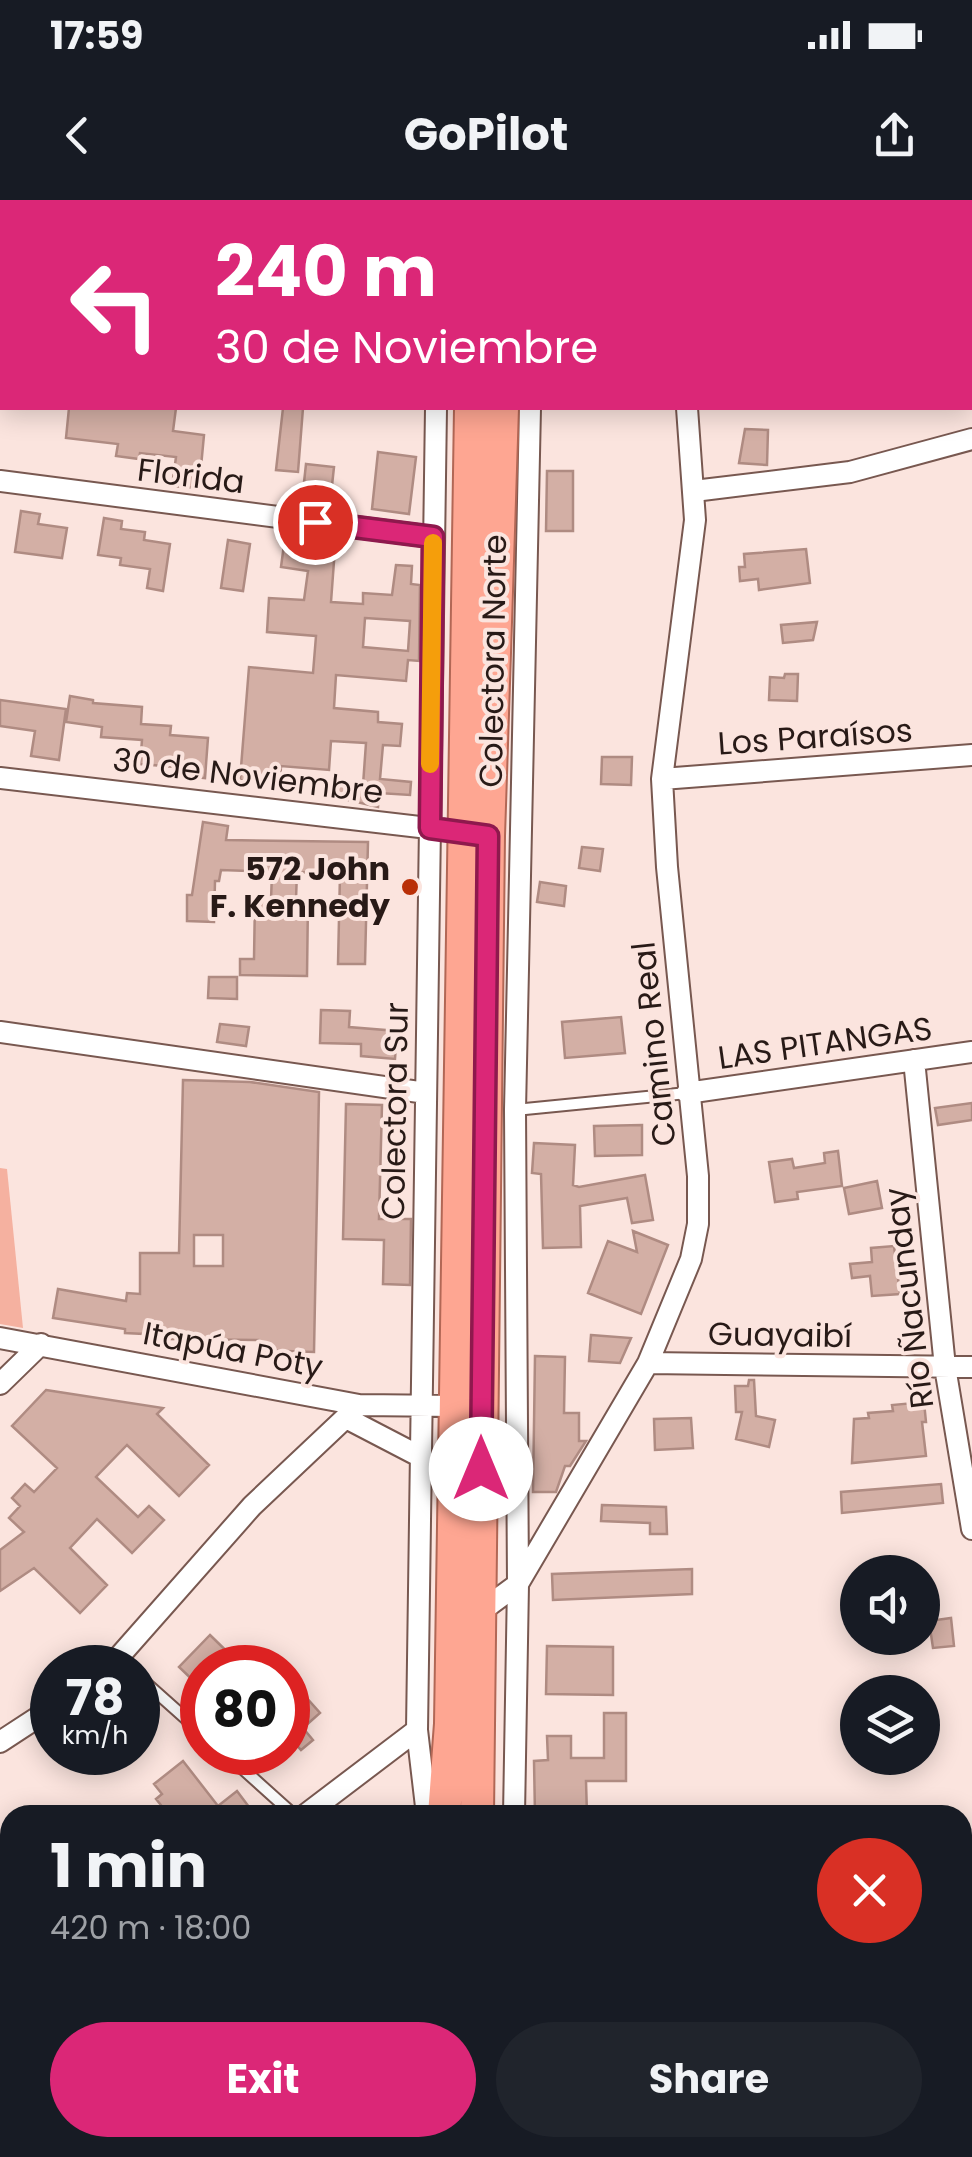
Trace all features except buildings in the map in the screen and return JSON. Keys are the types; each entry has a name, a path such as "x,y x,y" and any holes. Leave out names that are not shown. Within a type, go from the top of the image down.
{"highway":[{"path":"471,410 478,1805"},
{"path":"445,1805 450,1768 456,1406 476,834 502,410"}],"street":[{"name":"Colectora Sur","path":"426,1805 417,1730 436,410"},
{"name":"Colectora Norte","path":"514,1805 518,1584 515,1110 530,410"},
{"name":"Camino Real","path":"480,1612 518,1584 648,1364 690,1259 698,1224 698,1176 687,1093 662,779 695,520 688,410"},
{"path":"694,491 850,472 972,438"},
{"name":"Florida","path":"0,482 433,537"},
{"name":"Los Paraísos","path":"662,779 972,755"},
{"name":"30 de Noviembre","path":"0,778 476,834"},
{"path":"0,1032 426,1094"},
{"name":"LAS PITANGAS","path":"687,1093 972,1052"},
{"name":"Río Ñacunday","path":"914,1060 945,1367 972,1529"},
{"name":"Itapúa Poty","path":"0,1338 353,1411 456,1406"},
{"path":"0,1384 41,1344"},
{"name":"Guayaibí","path":"648,1364 972,1368"},
{"path":"136,1645 252,1506 353,1411 421,1457"},
{"path":"420,1565 454,1566"},
{"path":"0,1742 30,1722"},
{"path":"318,1805 417,1730"}],"lane":[{"path":"515,1110 687,1093"},
{"path":"160,1696 180,1714"},
{"path":"250,1775 283,1805"}],"shaded area":[{"path":"0,1168 7,1169 23,1328 0,1324"}],"slow traffic":[{"path":"430,764 433,543"}],"place":[{"name":"572 John F. Kennedy","path":"410,887"}],"route":[{"path":"315,522 433,537 430,828 488,836 481,1469"}]}
